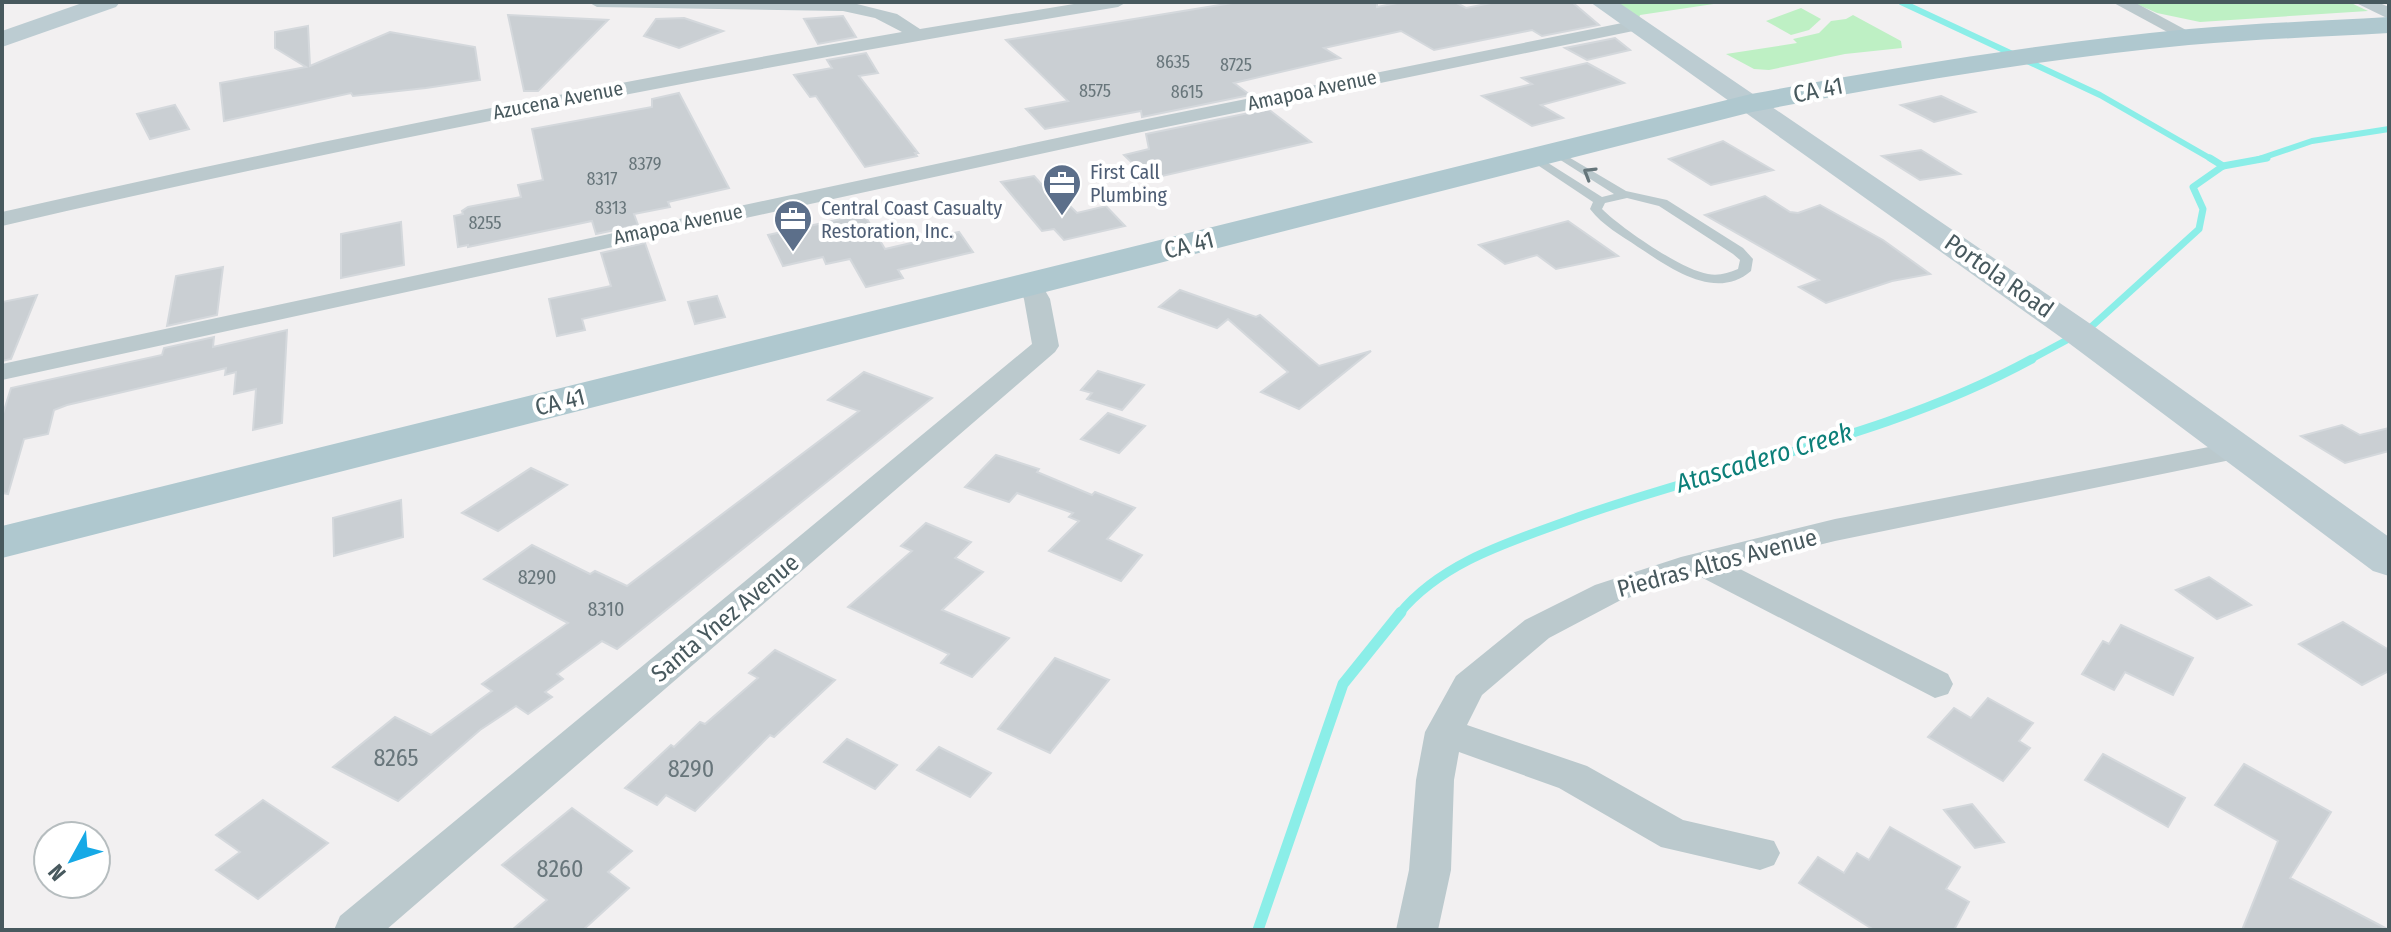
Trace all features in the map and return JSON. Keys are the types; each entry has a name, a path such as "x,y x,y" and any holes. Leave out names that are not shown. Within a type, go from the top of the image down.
{"main road":[{"name":"CA 41","path":"2,542 1751,103 1909,73 2190,37 2389,25"}],"street":[{"path":"2,39 108,2"},
{"path":"597,2 843,6 896,20 915,34"},
{"name":"Azucena Avenue","path":"2,219 376,136 678,76 1118,2"},
{"name":"Portola Road","path":"1602,2 1751,103 2240,450 2389,560"},
{"path":"2121,2 2190,37"},
{"path":"2363,2 2389,14"},
{"name":"Amapoa Avenue","path":"2,372 1116,131 1637,25"},
{"name":"Santa Ynez Avenue","path":"355,930 1046,346 1037,299 1030,285"},
{"name":"Piedras Altos Avenue","path":"1417,930 1430,870 1435,780 1444,732 1469,686 1537,629 1607,593 1701,563 1835,530 2240,450"},
{"path":"1701,563 1935,684"},
{"path":"1444,732 1573,777 1675,835 1760,853"}],"lane":[{"path":"1544,155 1623,194 1663,203 1747,259 1744,271 1713,279 1680,269 1606,221 1596,209 1600,201 1623,194"},
{"path":"1544,155 1600,201"}],"green space":[{"path":"1601,2 1727,2 1640,15 1637,25"},
{"path":"2132,2 2349,2 2368,11 2200,22 2157,13"},
{"path":"1801,8 1821,19 1809,30 1791,35 1766,21"},
{"path":"1853,15 1901,41 1902,48 1845,54 1769,70 1754,69 1726,54 1797,43 1793,39 1819,33 1831,21"}],"building":[{"path":"1238,2 1377,2 1377,7 1402,2 1455,2 1466,8 1496,2 1572,2 1599,25 1542,36 1532,30 1434,50 1401,31 1324,48 1340,58 1234,83 1250,95 1142,117 1141,111 1045,129 1026,109 1068,101 1006,40"},
{"path":"508,15 608,20 538,91 524,91"},
{"path":"843,16 856,37 818,44 804,19"},
{"path":"684,18 723,31 679,48 644,36 656,19"},
{"path":"308,26 310,66 390,32 475,47 480,80 353,96 351,93 224,121 220,83 306,67 275,48 275,32"},
{"path":"1615,38 1630,50 1587,60 1565,48"},
{"path":"866,53 878,73 859,76 918,153 915,153 917,156 865,167 816,96 810,97 794,75 832,68 827,60"},
{"path":"1587,63 1624,83 1541,105 1563,118 1532,126 1482,96 1532,84 1522,78"},
{"path":"679,93 729,188 668,202 670,207 634,214 638,225 596,234 592,221 458,247 454,216 463,214 462,211 468,207 521,197 518,185 543,180 532,129 652,107 652,99"},
{"path":"1941,96 1975,112 1934,122 1901,105"},
{"path":"175,105 189,129 150,139 137,114"},
{"path":"1268,109 1311,142 1149,179 1124,155 1149,149 1146,134"},
{"path":"1723,141 1773,170 1711,185 1669,159"},
{"path":"1921,150 1960,174 1920,180 1882,156"},
{"path":"1034,176 1062,207 1070,206 1077,213 1106,206 1125,226 1064,240 1054,229 1042,231 1001,182"},
{"path":"1765,196 1790,212 1798,213 1820,205 1883,240 1930,274 1892,281 1826,303 1799,287 1819,280 1705,215"},
{"path":"864,214 885,249 959,232 973,252 898,270 903,278 866,287 850,259 826,264 823,257 783,266 768,235"},
{"path":"1568,221 1618,256 1556,269 1537,255 1505,264 1479,245"},
{"path":"401,222 404,265 341,278 341,234"},
{"path":"645,243 665,300 582,319 585,330 557,336 549,299 611,286 601,253"},
{"path":"223,267 217,315 167,326 176,276"},
{"path":"1180,290 1256,317 1260,315 1319,366 1371,351 1299,409 1261,392 1288,372 1228,319 1217,328 1159,307"},
{"path":"37,295 11,359 2,361 2,302"},
{"path":"717,296 725,317 695,324 688,302"},
{"path":"287,330 282,423 253,430 256,389 234,394 236,372 225,375 226,368 67,405 54,410 48,434 24,439 8,494 2,493 2,417 11,388 162,355 164,348 214,337 213,347"},
{"path":"1098,371 1144,385 1122,410 1087,399 1092,393 1081,390"},
{"path":"864,372 932,398 617,649 602,641 557,674 563,679 545,692 552,697 528,714 516,706 480,730 398,801 333,767 395,717 431,735 492,691 482,684 568,623 484,579 532,545 590,574 595,571 627,586 859,411 828,400"},
{"path":"1108,413 1145,426 1119,453 1081,439"},
{"path":"2342,425 2360,435 2389,428 2389,451 2345,463 2301,436"},
{"path":"996,455 1039,469 1037,472 1092,495 1095,492 1135,508 1107,539 1142,555 1121,581 1049,551 1079,521 1069,517 1073,513 1017,493 1009,502 965,487"},
{"path":"531,468 567,485 498,531 462,513"},
{"path":"401,500 403,537 334,556 333,518"},
{"path":"926,523 971,542 955,558 983,572 942,610 1009,638 972,677 941,663 949,654 848,607 912,551 901,546"},
{"path":"2209,577 2251,605 2217,619 2176,590"},
{"path":"2343,622 2389,650 2389,671 2362,685 2299,644"},
{"path":"2121,625 2193,658 2173,695 2125,672 2114,690 2082,674 2103,641 2109,644"},
{"path":"775,650 835,680 774,737 770,735 695,811 666,795 657,805 625,788 671,745 674,747 700,722 705,724 758,678 749,673"},
{"path":"1055,658 1109,680 1050,753 998,729"},
{"path":"1988,698 2033,723 2019,741 2030,748 2003,781 1928,737 1954,708 1971,718"},
{"path":"847,739 897,765 875,789 824,762"},
{"path":"939,747 991,773 970,797 917,770"},
{"path":"2103,754 2185,798 2168,827 2085,780"},
{"path":"2244,764 2331,812 2290,878 2389,930 2242,930 2278,841 2215,805"},
{"path":"263,800 328,843 258,899 216,870 240,852 216,835"},
{"path":"1972,804 2004,842 1975,848 1944,810"},
{"path":"572,808 632,851 608,872 629,888 583,930 512,930 547,900 502,865"},
{"path":"1890,827 1960,867 1946,889 1969,902 1954,930 1874,930 1799,883 1818,857 1844,873 1857,853 1869,860"}],"waterway":[{"path":"1901,2 2100,95 2213,160"},
{"name":"Atascadero Creek","path":"2256,160 2312,141 2389,129"},
{"path":"2210,158 2223,166"},
{"name":"Atascadero Creek","path":"2256,160 2267,158"},
{"name":"Atascadero Creek","path":"2223,166 2256,160"},
{"name":"Atascadero Creek","path":"2028,361 2091,327 2199,229 2203,209 2193,187 2223,166"},
{"name":"Atascadero Creek","path":"2028,361 2032,359"},
{"name":"Atascadero Creek","path":"1399,614 1437,579 1506,544 1635,498 1866,429 1978,386 2028,361"},
{"name":"Atascadero Creek","path":"1258,930 1343,684 1401,612"}],"place":[{"name":"First Call Plumbing","path":"1062,217"},
{"name":"Central Coast Casualty Restoration, Inc.","path":"793,253"}]}
